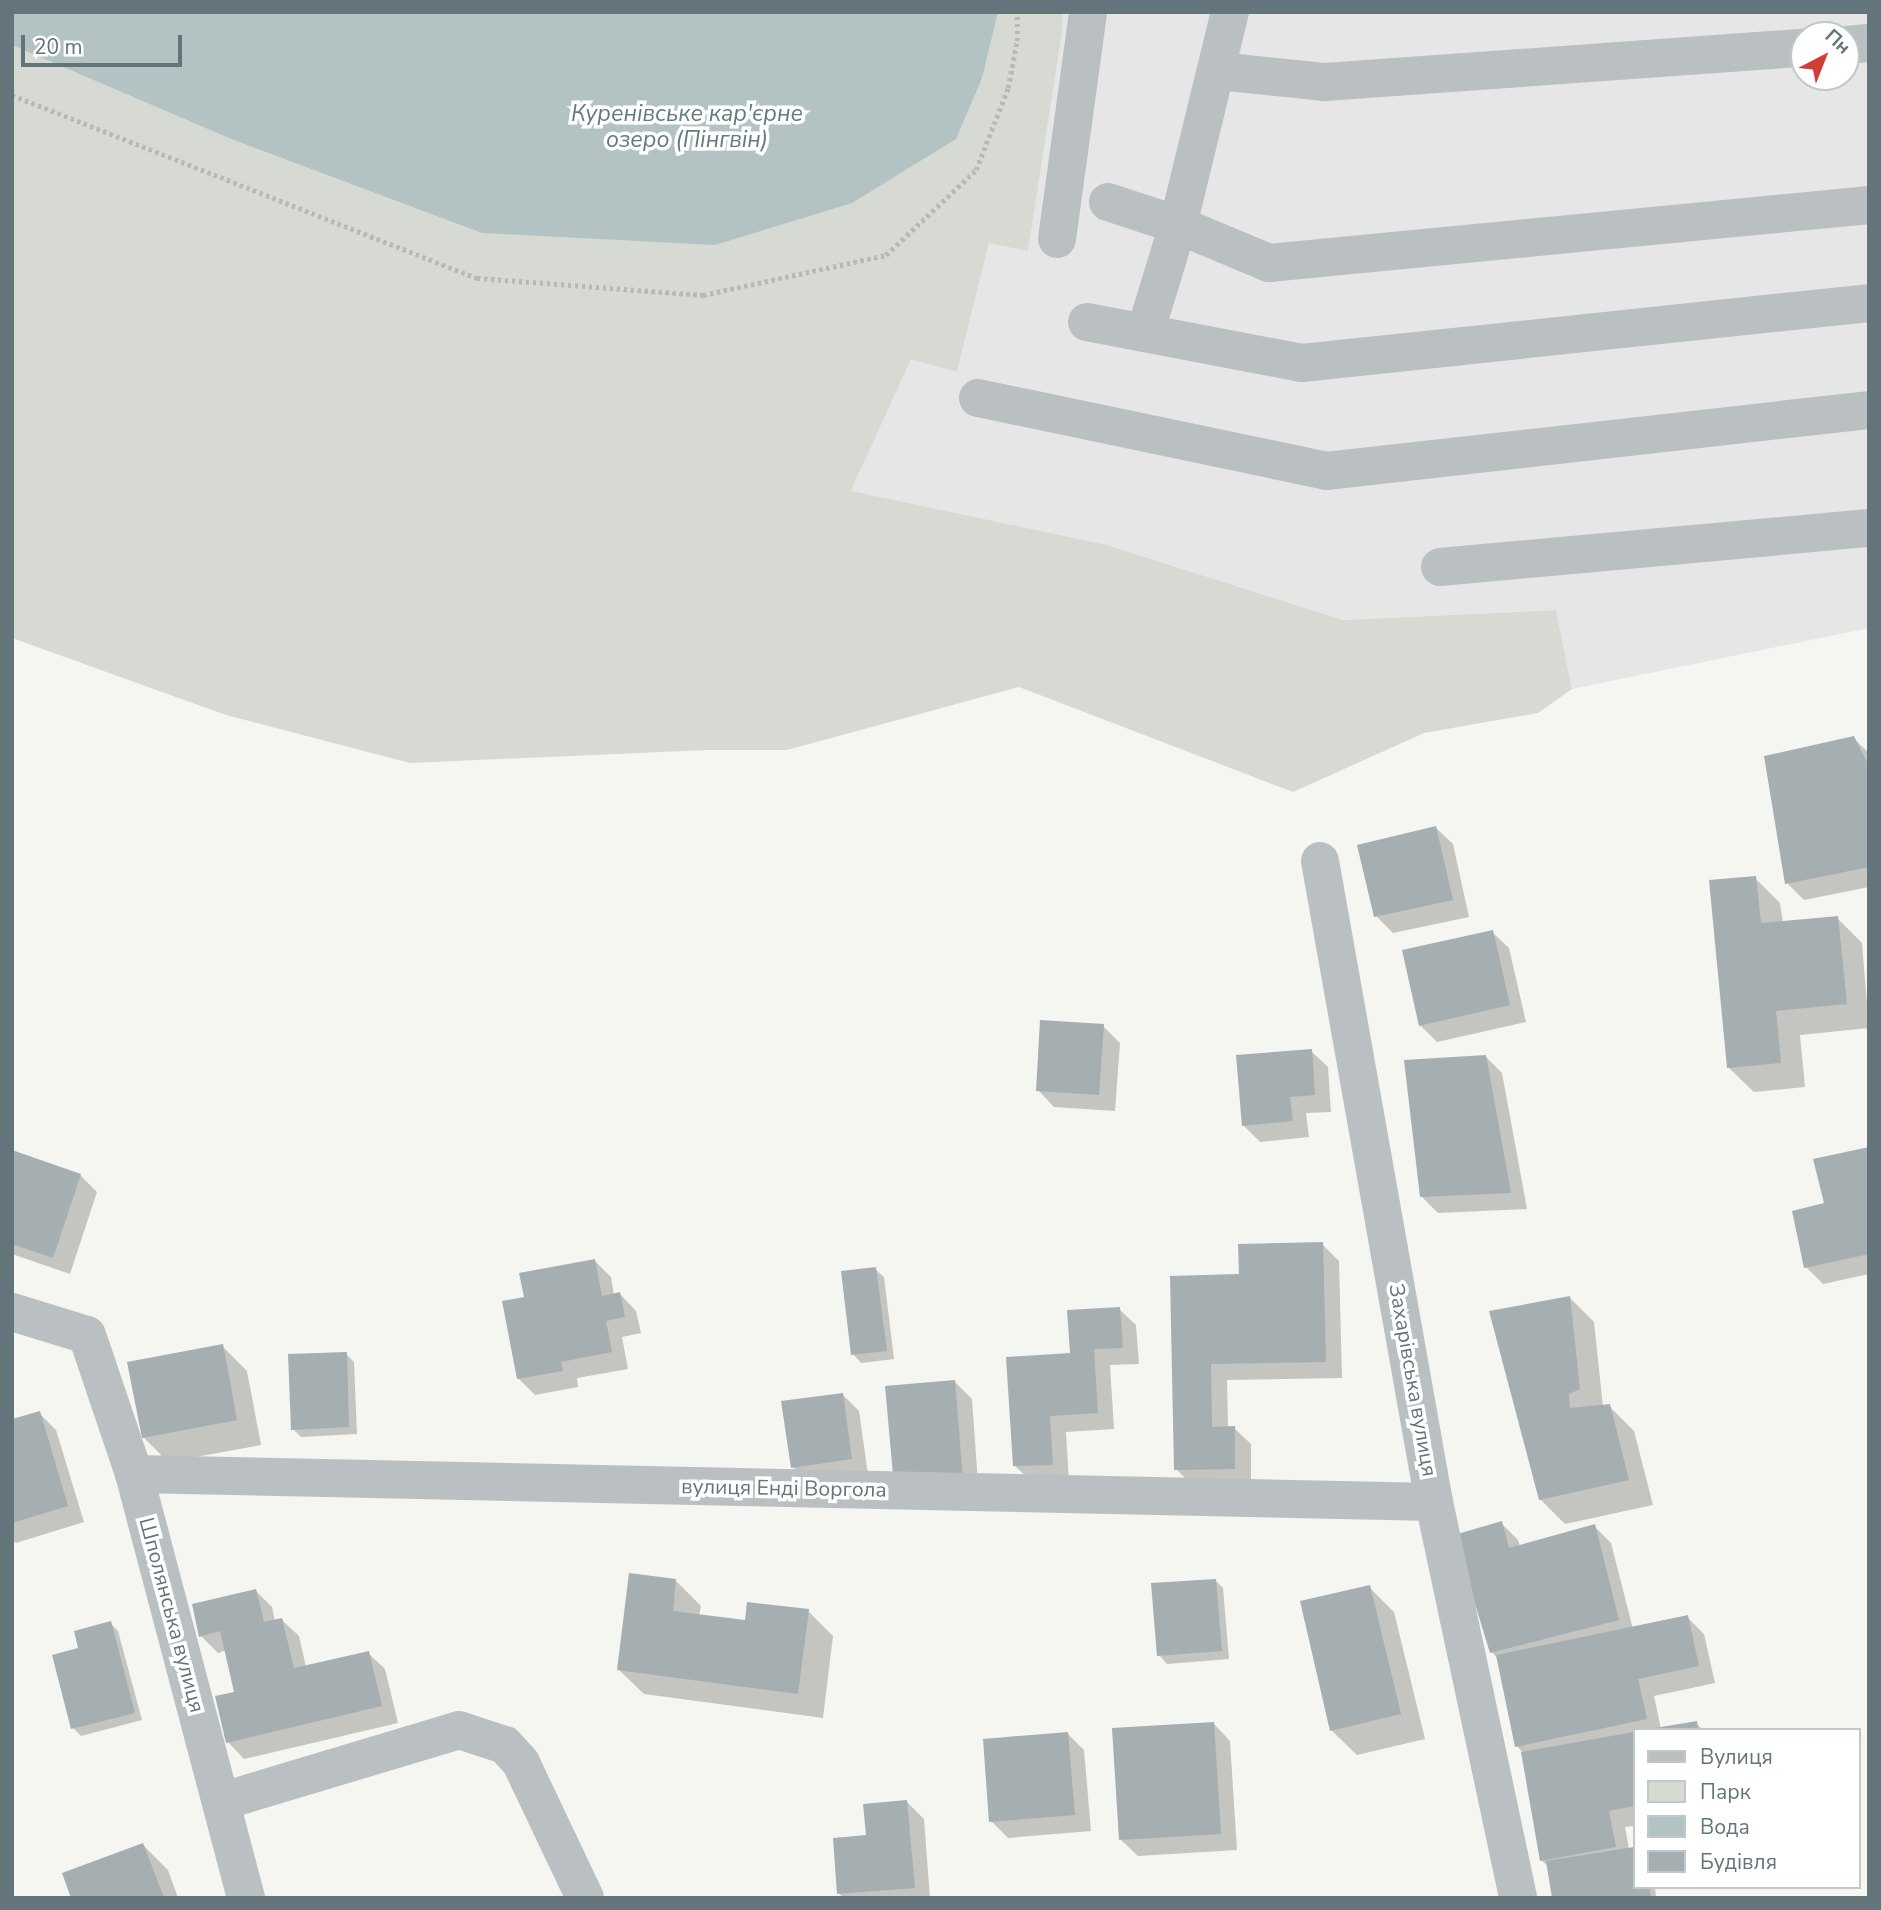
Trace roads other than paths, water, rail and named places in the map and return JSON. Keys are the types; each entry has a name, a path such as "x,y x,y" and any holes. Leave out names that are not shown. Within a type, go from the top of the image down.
{"street":[{"path":"1057,239 1088,12"},
{"path":"1145,333 1178,225 1218,71 1230,12"},
{"path":"1218,71 1325,82 1790,49"},
{"path":"1108,202 1178,225 1269,263 1869,205"},
{"path":"1087,322 1303,363 1869,303"},
{"path":"978,398 1326,471 1869,410"},
{"path":"1440,567 1869,528"},
{"name":"Захарівська вулиця","path":"1320,860 1434,1502 1518,1898"},
{"name":"Шполянська вулиця","path":"12,1312 87,1335 134,1474 223,1801 246,1898"},
{"name":"вулиця Енді Воргола","path":"134,1474 1434,1502"},
{"path":"223,1801 459,1730 505,1745 521,1763 585,1898"}],"water":[{"name":"Куренівське кар'єрне озеро (Пінгвін)","path":"12,12 998,12 982,78 956,139 852,203 715,245 482,233 229,138 12,45"}]}
